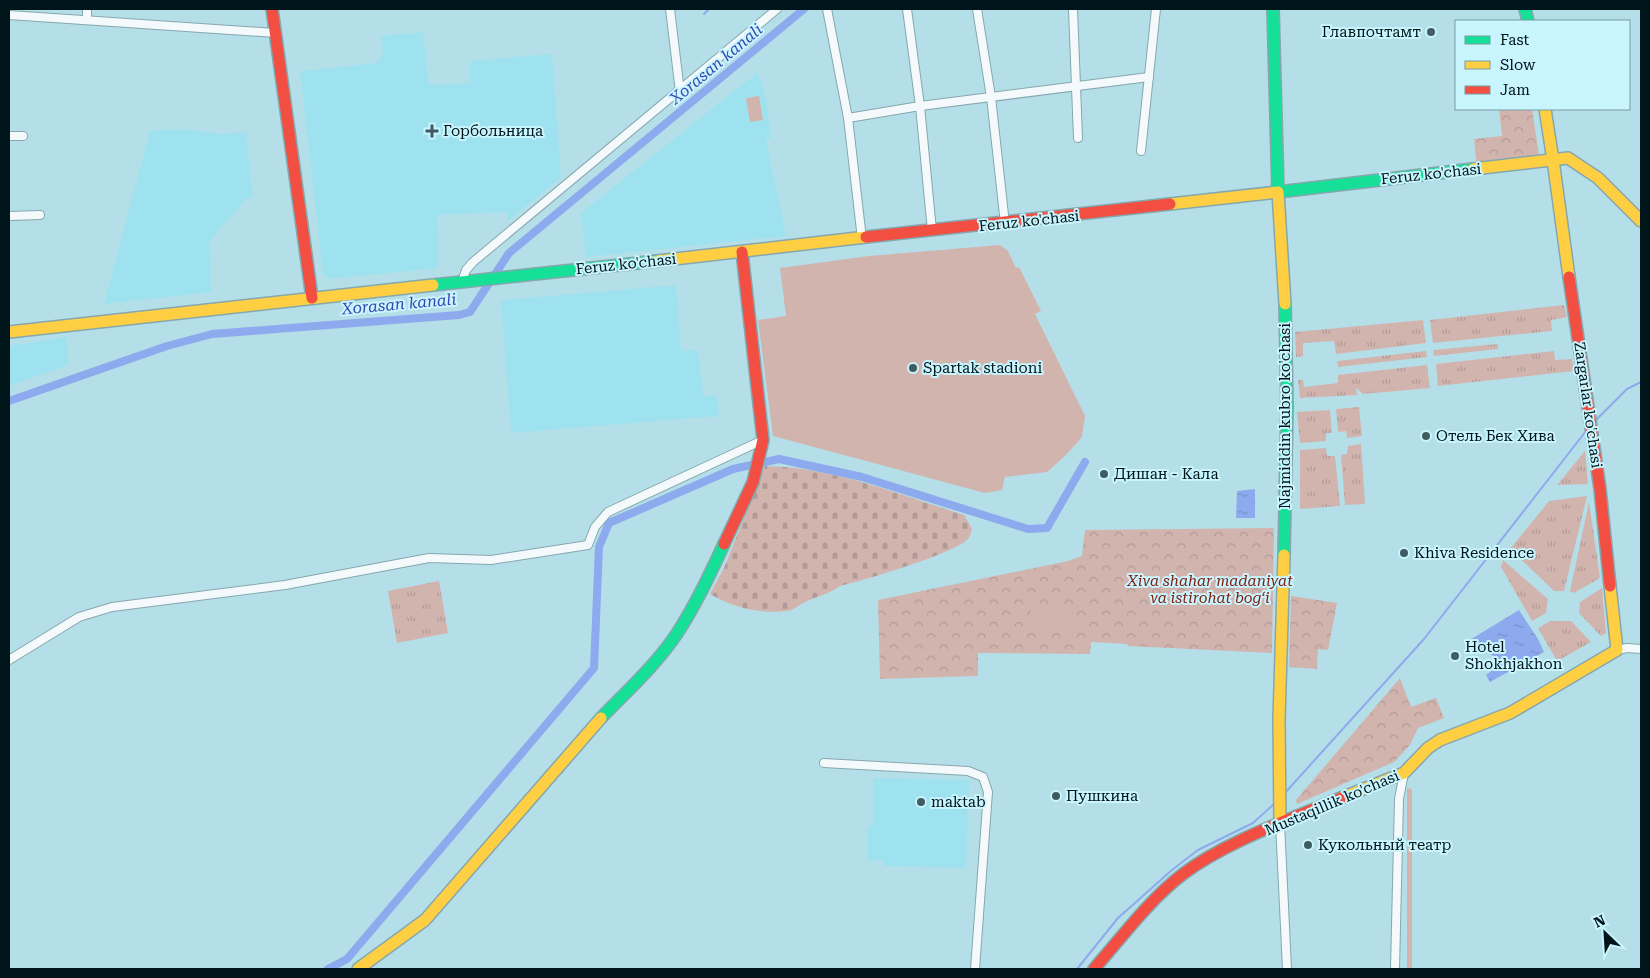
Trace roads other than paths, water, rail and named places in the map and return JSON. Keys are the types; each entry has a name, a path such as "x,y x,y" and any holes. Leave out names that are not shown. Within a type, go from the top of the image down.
{"main road":[{"path":"272,9 312,298"},
{"name":"Najmiddin kubro ko'chasi","path":"1273,9 1278,192 1286,327 1287,408 1279,793 1280,823"},
{"name":"Zargarlar ko'chasi","path":"1545,110 1600,489 1617,650"},
{"name":"Feruz ko'chasi","path":"9,332 1005,224 1568,158 1578,162 1641,221"},
{"path":"358,969 425,920 574,747 655,659 676,633 702,589 753,480 763,440 742,252"},
{"name":"Mustaqillik ko'chasi","path":"1094,969 1136,919 1183,874 1218,852 1280,823 1404,773 1428,748 1440,740 1510,713 1617,650"}],"street":[{"path":"87,9 87,20"},
{"path":"670,9 680,92"},
{"path":"462,282 466,270 473,262 680,92 777,9"},
{"path":"827,9 848,118 862,239"},
{"path":"907,9 920,106 932,231"},
{"path":"976,9 991,97 1005,224"},
{"path":"1073,9 1074,85 1078,138"},
{"path":"1141,150 1156,9"},
{"path":"9,15 276,33"},
{"path":"848,118 1074,85 1149,77"},
{"path":"9,136 23,136"},
{"path":"9,216 40,215"},
{"path":"9,660 79,617 112,606 285,585 429,558 491,560 588,545 595,527 608,512 763,440"},
{"path":"1617,650 1626,648 1641,649"},
{"path":"824,763 968,771 983,777 988,792 975,969"},
{"path":"1396,969 1399,799 1404,773"},
{"path":"1280,823 1287,969"}],"water":[{"path":"1255,489 1255,518 1236,518 1237,491"},
{"path":"1519,610 1544,652 1490,682 1486,675 1494,669 1494,657 1488,651 1473,649 1468,641"}],"waterway":[{"path":"704,14 709,9"},
{"name":"Xorasan kanali","path":"9,401 167,346 212,334 459,315 470,312 509,253 804,9"},
{"path":"1594,422 1627,389 1641,382"},
{"path":"1284,794 1424,639 1586,431"},
{"path":"328,969 347,959 594,668 599,547 609,523 733,469 779,459 862,477 1028,529 1047,528 1085,462"},
{"path":"1077,969 1118,918 1172,870 1198,850 1253,823 1275,803"}],"place":[{"name":"Главпочтамт","path":"1431,32"},
{"name":"Горбольница","path":"432,131"},
{"name":"Spartak stadioni","path":"913,368"},
{"name":"Отель Бек Хива","path":"1426,436"},
{"name":"Дишан - Кала","path":"1104,474"},
{"name":"Khiva Residence","path":"1404,553"},
{"name":"Hotel Shokhjakhon","path":"1455,656"},
{"name":"Пушкина","path":"1056,796"},
{"name":"maktab","path":"921,802"},
{"name":"Кукольный театр","path":"1308,845"}],"park label":[{"name":"Xiva shahar madaniyat va istirohat bogʻi","path":"1210,590"}]}
